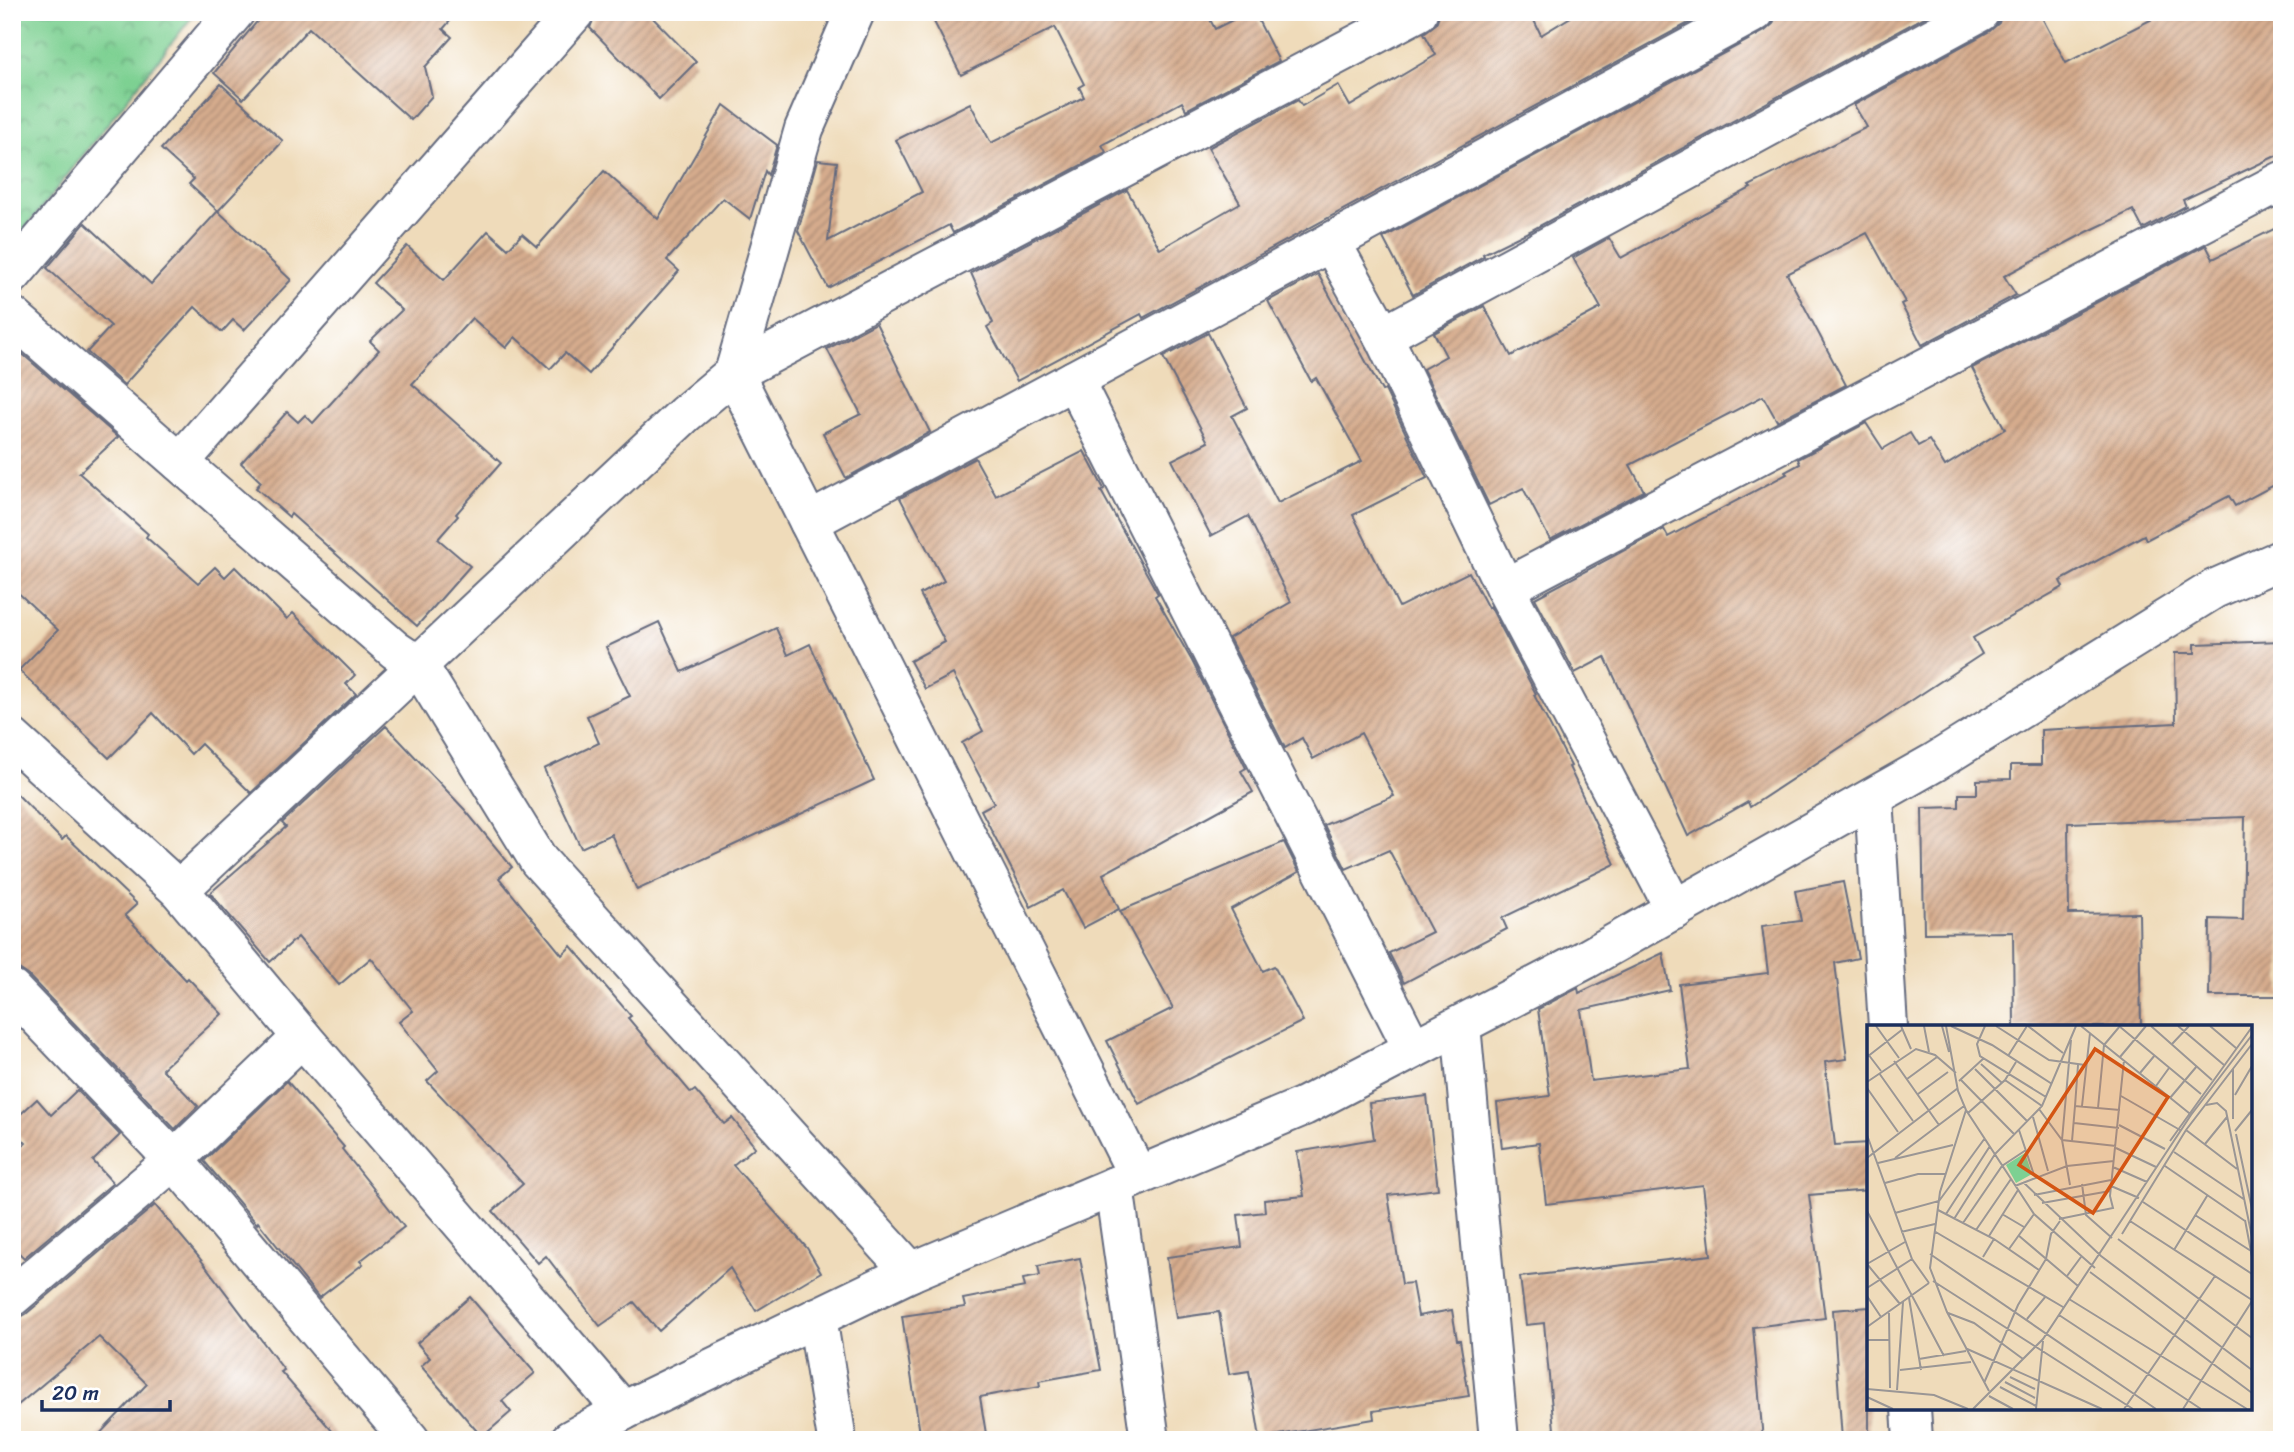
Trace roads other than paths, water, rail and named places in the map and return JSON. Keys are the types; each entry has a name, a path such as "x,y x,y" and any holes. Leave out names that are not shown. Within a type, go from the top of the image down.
{"street":[{"path":"12,275 235,12"},
{"path":"180,462 575,12"},
{"path":"855,12 804,129 734,373 809,522 1126,1181 1150,1440"},
{"path":"179,890 685,414 734,373 1418,12"},
{"path":"809,522 1755,12"},
{"path":"1383,336 1977,13"},
{"path":"1505,588 2282,181"},
{"path":"1331,242 1383,336 1505,588 1675,910"},
{"path":"12,316 395,650 419,666 539,861 911,1272"},
{"path":"1074,380 1413,1049"},
{"path":"570,1440 623,1411 911,1272 1304,1106 1585,960 1675,910 1947,755 2214,589 2282,559"},
{"path":"12,738 179,890 623,1411"},
{"path":"1874,797 1888,1025"},
{"path":"12,990 174,1160 410,1440"},
{"path":"1461,1025 1499,1440"},
{"path":"12,1297 174,1160 302,1037"},
{"path":"817,1317 837,1440"},
{"path":"1911,1410 1913,1440"}]}
